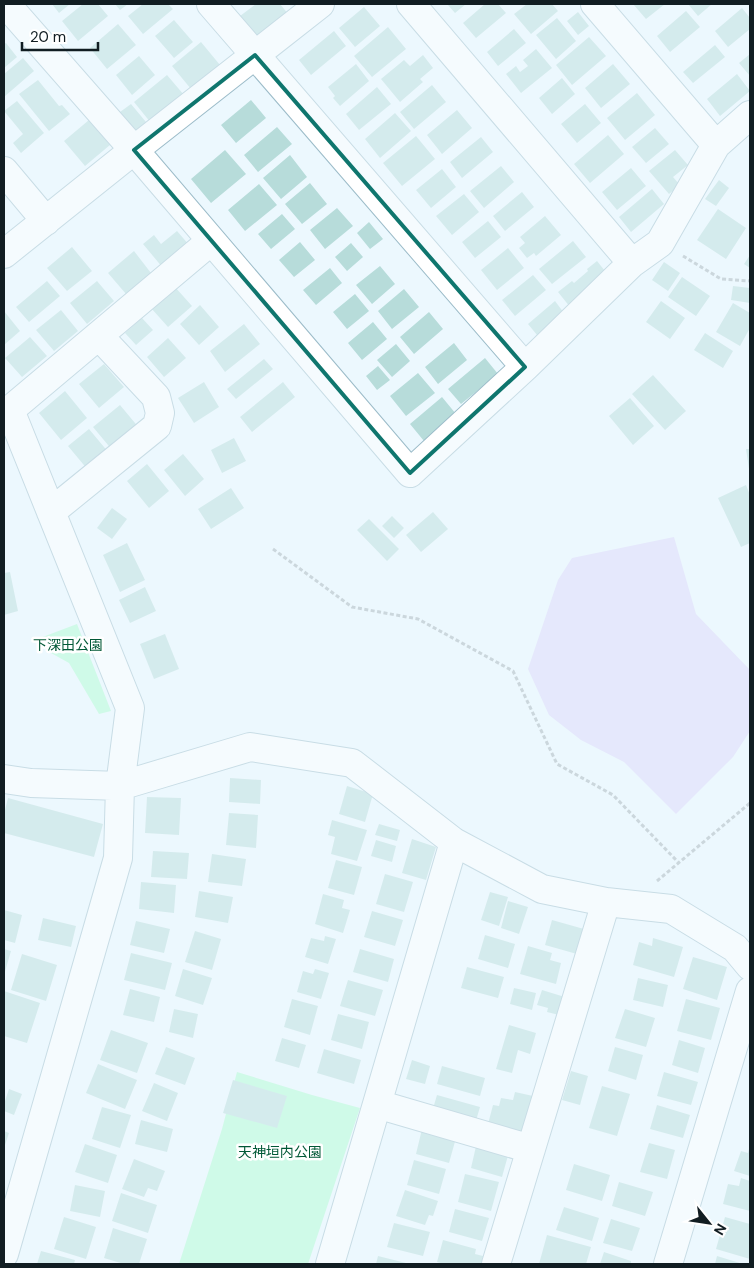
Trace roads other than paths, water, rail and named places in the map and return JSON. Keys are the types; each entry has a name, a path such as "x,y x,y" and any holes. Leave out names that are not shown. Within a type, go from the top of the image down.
{"street":[{"path":"6,4 134,150 410,473 525,367 632,263 660,243 716,145 750,115"},
{"path":"211,4 525,367"},
{"path":"4,254 320,4"},
{"path":"411,4 632,263"},
{"path":"595,4 716,145"},
{"path":"4,171 46,221"},
{"path":"4,1254 118,858 120,786 130,708 10,410 211,242"},
{"path":"51,512 157,426 160,413 156,397 99,336"},
{"path":"4,779 31,783 120,786 250,747 352,763 454,842 542,888 617,903 671,909 735,948 750,966"},
{"path":"330,1264 454,842"},
{"path":"496,1264 531,1149 617,903"},
{"path":"668,1264 750,991"},
{"path":"377,1104 531,1149"}],"park label":[{"name":"下深田公園","path":"68,645"},
{"name":"天神垣内公園","path":"280,1152"}]}
